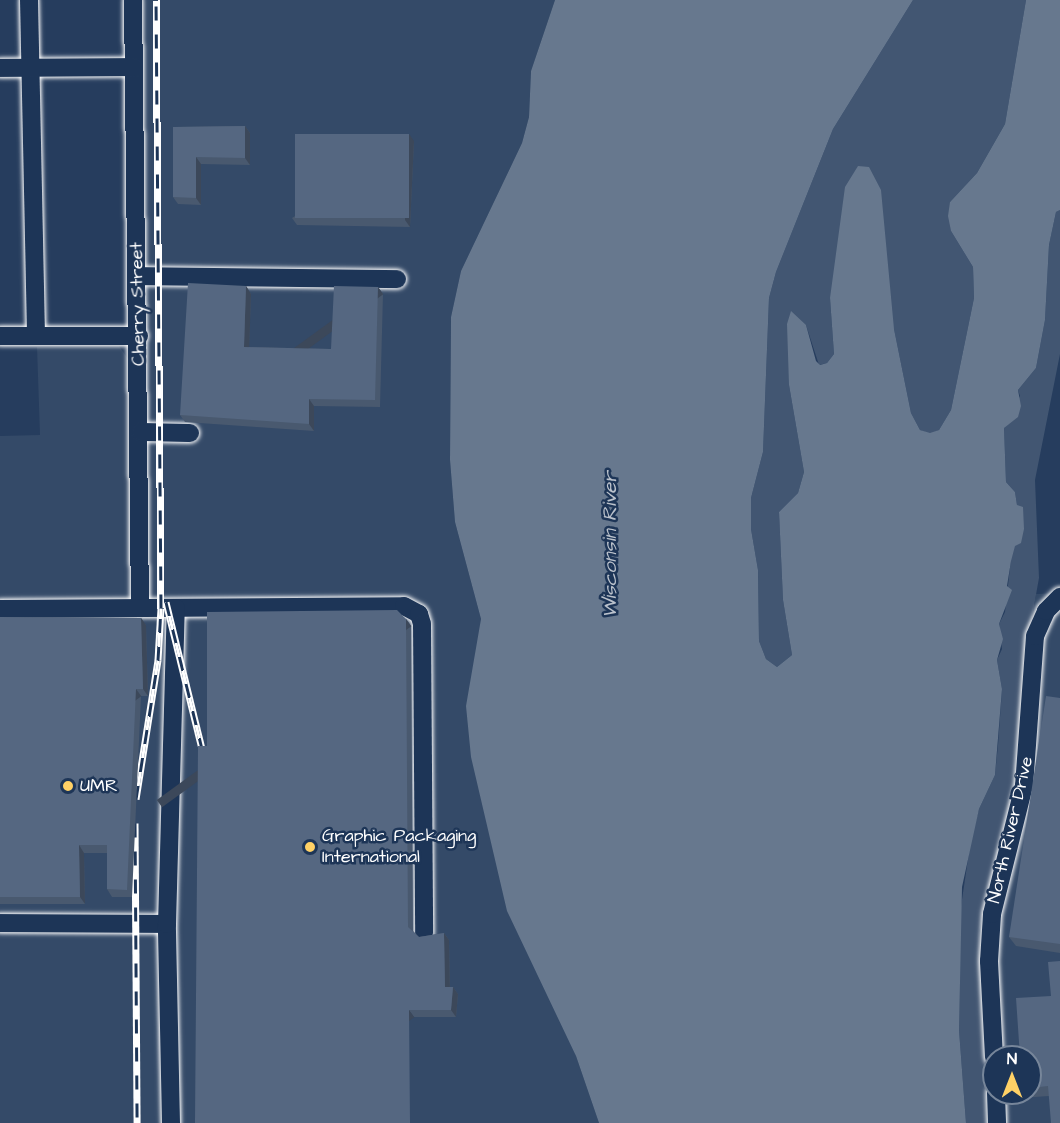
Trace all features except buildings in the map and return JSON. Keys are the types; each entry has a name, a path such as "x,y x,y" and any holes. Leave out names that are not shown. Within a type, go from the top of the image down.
{"street":[{"path":"29,0 36,336"},
{"name":"Cherry Street","path":"133,0 141,432 140,608"},
{"path":"0,68 134,67"},
{"path":"138,276 397,279"},
{"path":"0,336 139,336"},
{"path":"141,432 190,433"},
{"name":"North River Drive","path":"994,1045 990,926 1024,786 1035,636 1054,602"},
{"path":"0,609 404,606 419,614 422,624 424,933"},
{"path":"171,1123 166,924 176,608"},
{"path":"0,923 166,924"},
{"path":"996,1105 997,1123"}],"shaded area":[{"path":"143,0 555,0 531,71 529,117 522,143 461,271 451,317 450,460 455,522 481,619 479,650 576,1056 599,1123 0,1123 0,436 40,435 37,347 119,346 128,359 128,440 147,440"},
{"path":"913,0 1026,0 1005,124 977,173 950,202 951,231 973,267 974,298 951,410 939,430 930,434 920,430 911,413 894,329 830,298 834,354 827,363 819,365 806,325 789,385 804,472 798,493 779,512 783,600 792,655 777,667 766,659 759,641 758,570 751,529 751,498 763,452 769,298 776,272 833,129"},
{"path":"1060,210 1060,354 1035,480 1039,578 1026,650 1016,780 979,932 984,1045 982,1105 986,1105 987,1123 966,1123 959,1030 960,913 971,839 979,809 995,775 998,745 1002,689 997,660 1002,649 999,624 1005,612 1017,505 1015,492 1006,482 1004,428 1020,396 1018,390 1036,368 1045,320 1049,245 1056,212"},
{"path":"1060,593 1060,1123 987,1123 986,1105 1042,1105 1042,1045 984,1045 979,932 1013,800 1026,650 1036,594"}],"water":[{"name":"Wisconsin River","path":"555,0 913,0 833,129 776,272 769,298 763,452 751,498 751,529 758,570 759,641 766,659 777,667 792,655 783,600 779,512 798,493 804,472 789,385 787,324 791,311 806,325 816,361 820,365 827,363 834,354 830,298 845,187 858,166 869,167 881,190 894,329 911,413 920,430 930,433 939,430 951,410 974,298 973,267 951,231 948,216 950,202 977,173 1005,124 1026,0 1060,0 1060,210 1056,212 1049,245 1045,320 1036,368 1018,390 1021,406 1018,417 1004,428 1006,482 1015,492 1017,505 1023,507 1024,529 1021,543 1015,546 1011,561 1007,586 1012,590 999,624 1003,639 997,660 1002,689 995,775 979,809 962,887 959,1030 966,1123 599,1123 576,1056 507,911 471,757 466,706 481,619 455,522 450,460 451,317 461,271 522,143 529,117 531,71"}],"railway":[{"path":"136,799 158,660 161,608 156,0"},
{"path":"166,602 203,753"},
{"path":"135,823 137,1123"}],"place":[{"name":"UMR","path":"68,786"},
{"name":"Graphic Packaging International","path":"310,847"}]}
